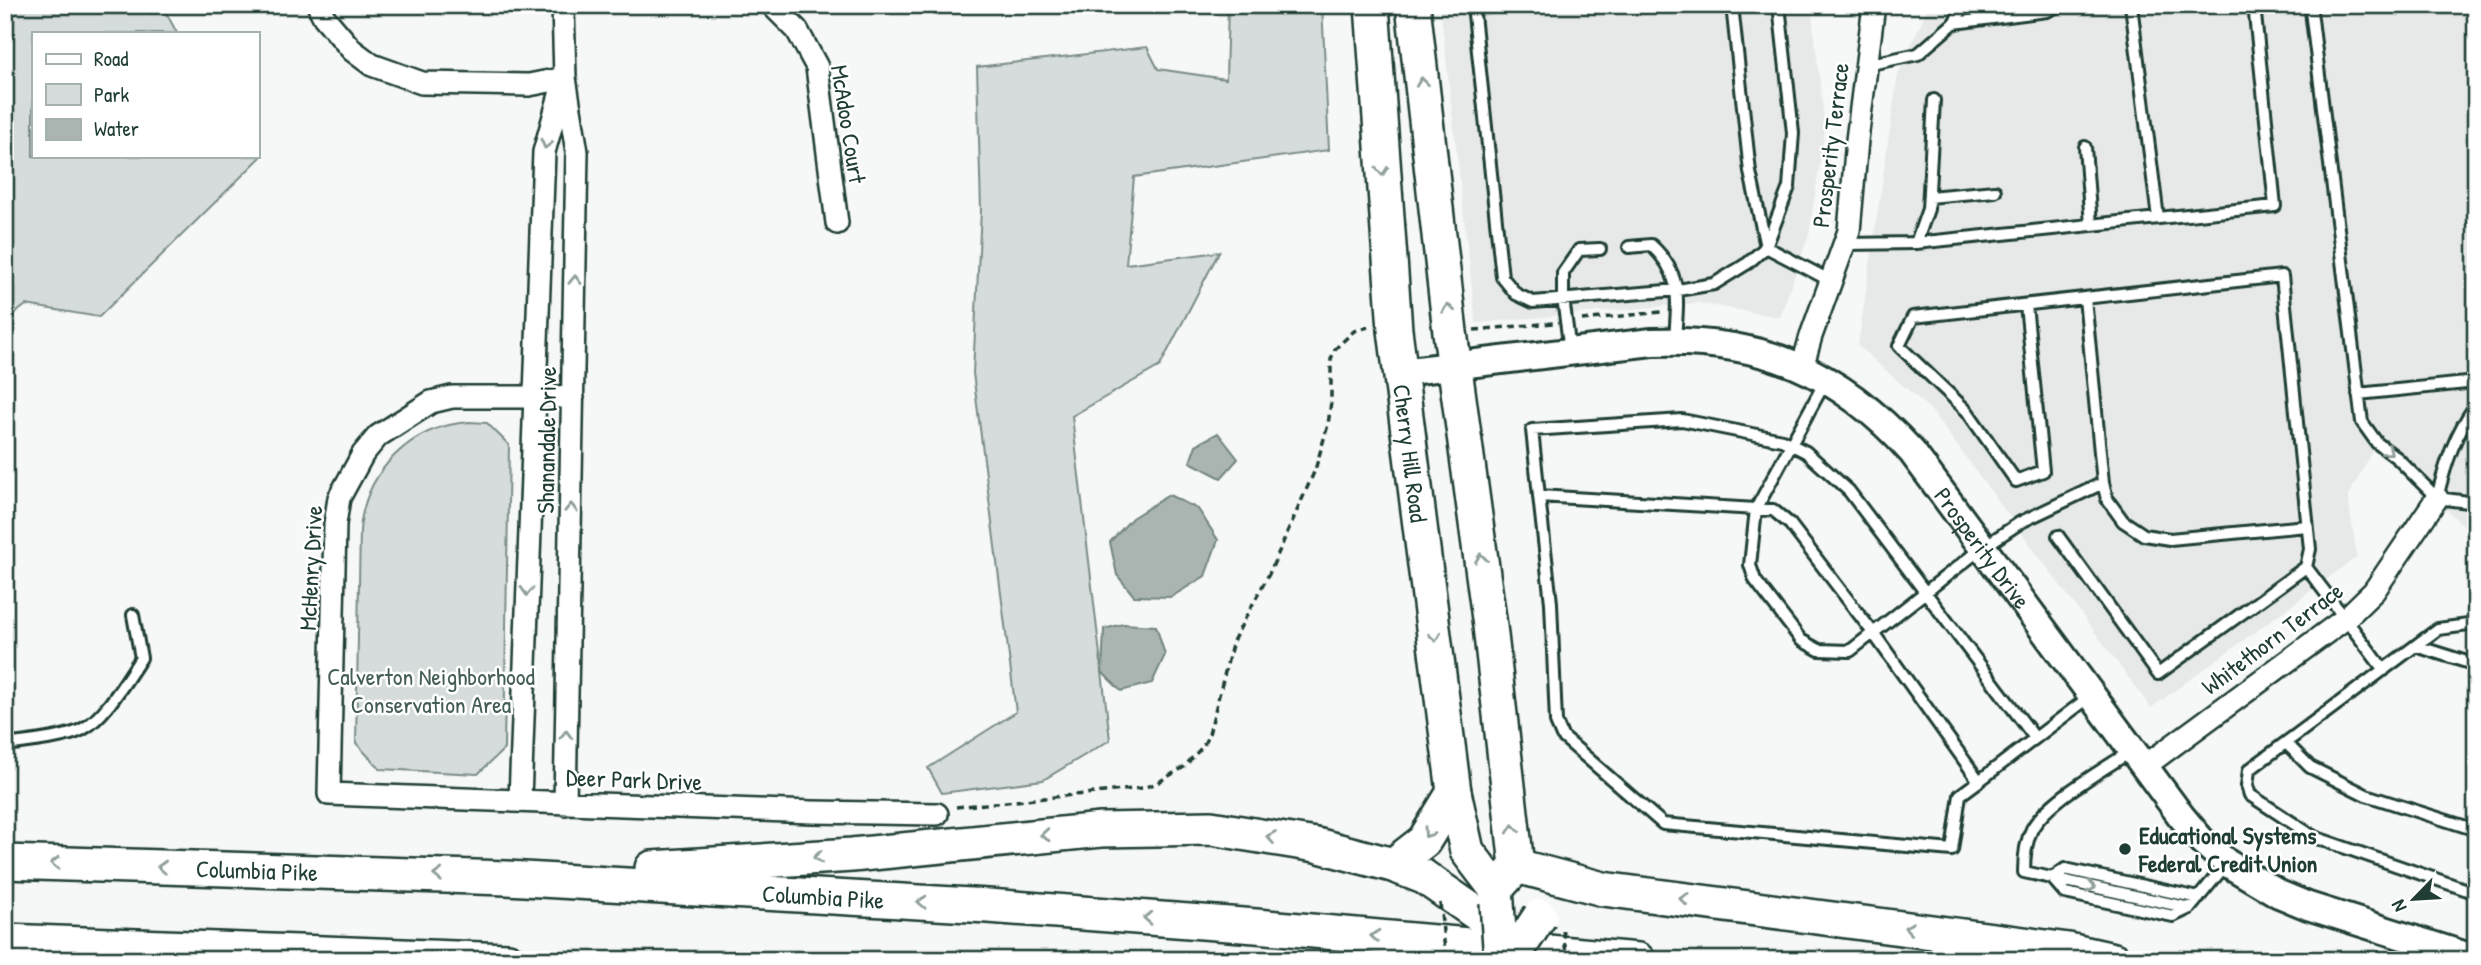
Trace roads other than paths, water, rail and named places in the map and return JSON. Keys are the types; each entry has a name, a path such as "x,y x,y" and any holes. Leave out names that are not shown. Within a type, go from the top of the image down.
{"main road":[{"name":"Cherry Hill Road","path":"1371,5 1384,202 1401,372 1454,792 1467,851 1502,909"},
{"path":"1413,5 1489,626 1502,909"},
{"path":"1393,865 1424,841 1454,792"},
{"path":"507,878 852,855 1078,832 1211,828 1316,845 1393,865 1424,877 1447,901 1502,909 1603,889 2069,950 2114,960"},
{"name":"Columbia Pike","path":"5,862 507,878 1001,907 1256,926 1638,960"},
{"path":"1511,960 1551,920 1560,898 1603,889"},
{"path":"5,941 508,960"},
{"path":"349,953 401,960"}],"street":[{"path":"318,5 324,17 352,50 372,65 422,83 529,85 565,78"},
{"name":"Shanandale Drive","path":"563,5 565,78 578,152 565,804"},
{"name":"McAdoo Court","path":"772,5 797,30 817,67 837,223"},
{"name":"Prosperity Terrace","path":"1802,368 1849,231 1874,5"},
{"name":"Shanandale Drive","path":"520,800 544,152 565,78"},
{"name":"Prosperity Drive","path":"1401,372 1675,341 1745,349 1802,368 1826,380 1867,407 1889,426 1912,452 2202,841 2227,863 2259,883 2308,906 2476,959"},
{"name":"McHenry Drive","path":"328,794 335,524 339,498 362,454 378,436 431,402 452,397 573,397"},
{"name":"Whitethorn Terrace","path":"2139,758 2346,618 2374,591 2437,498"},
{"name":"Deer Park Drive","path":"328,794 812,813 937,814"}],"lane":[{"path":"1473,5 1502,277 1516,294 1533,302 1678,290 1714,284 1748,263 1766,247 1789,187 1793,133 1779,5"},
{"path":"1732,5 1750,172 1766,247"},
{"path":"1866,65 1918,54 1954,23 1964,5"},
{"path":"1954,23 2047,12 2060,5"},
{"path":"2131,5 2158,218"},
{"path":"1844,244 1916,243 2276,206 2254,5"},
{"path":"2313,5 2311,11 2362,422 2377,443 2397,458 2437,498 2476,503"},
{"path":"1916,243 1928,209 1934,100"},
{"path":"2085,147 2091,225"},
{"path":"1929,197 1995,191"},
{"path":"1629,247 1651,245 1666,259 1678,290 1675,341"},
{"path":"1766,247 1831,281"},
{"path":"1571,352 1563,298 1563,273 1579,250 1600,249"},
{"path":"2026,304 2043,471 2016,481 1967,411 1899,346 1913,317 2026,304 2282,276 2309,549 2306,567 2158,674 2058,536"},
{"path":"2085,298 2103,483 2107,499 2123,521 2144,535 2170,539 2307,526"},
{"path":"1826,380 1756,509 1750,565 1755,580 1801,640 1819,650 1850,651 1982,548 2021,522 2103,483"},
{"path":"2358,394 2476,382"},
{"path":"2437,498 2446,462 2460,429 2476,405"},
{"path":"2035,738 1849,491 1806,452 1783,440 1682,420 1532,430 1551,603 1556,722 1562,736 1663,824 1952,850 1960,795 2092,695"},
{"path":"1539,496 1773,510 1790,524 1874,634 1979,781"},
{"path":"2306,567 2384,670"},
{"path":"5,745 82,730 107,708 141,658 132,615"},
{"path":"2476,624 2438,629 2249,770 2247,786 2250,795 2314,837 2476,892"},
{"path":"2416,646 2476,665"},
{"path":"2286,743 2310,767 2366,795 2476,830"},
{"path":"2139,758 2057,802 2041,816 2026,843 2024,872 2190,908 2227,863"},
{"path":"2052,878 2066,870 2199,898"}],"water":[{"path":"1218,433 1238,459 1221,478 1190,462 1196,445"},
{"path":"1169,495 1198,509 1218,540 1205,576 1171,597 1134,596 1117,575 1110,542 1132,518"},
{"path":"1123,624 1156,626 1165,655 1152,683 1121,691 1102,672 1104,629"}],"place":[{"name":"Educational Systems Federal Credit Union","path":"2125,849"}],"park label":[{"name":"Calverton Neighborhood Conservation Area","path":"431,690"}]}
